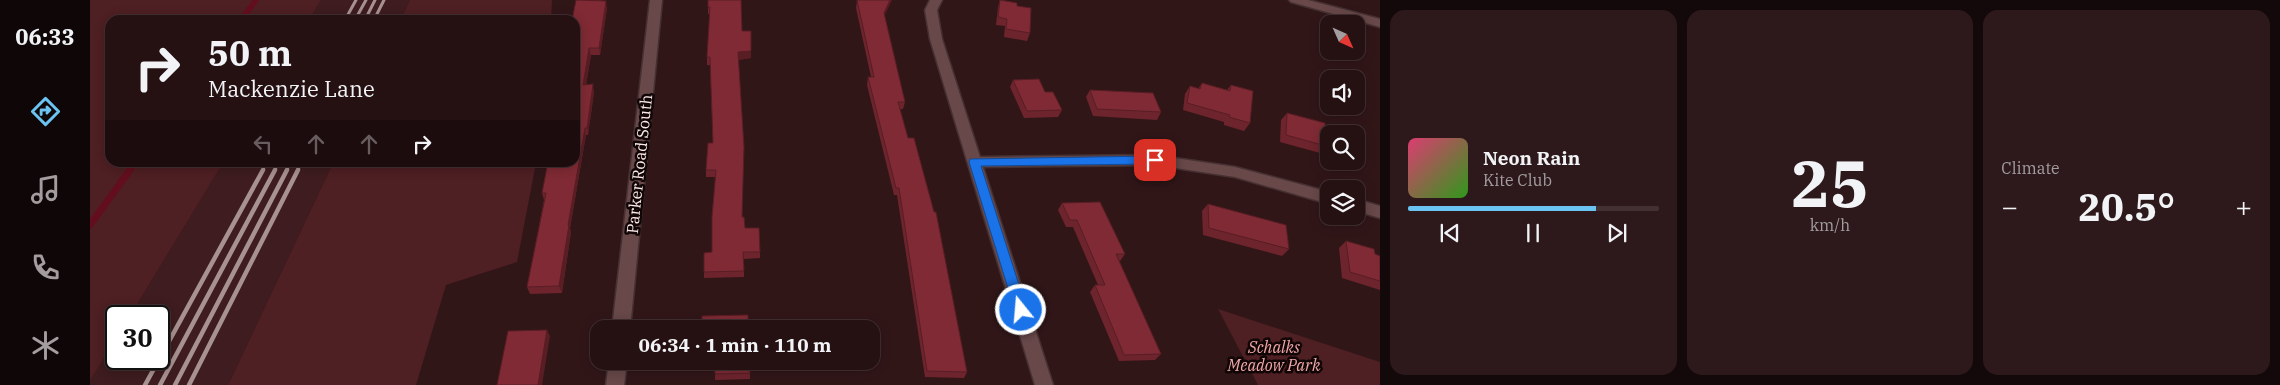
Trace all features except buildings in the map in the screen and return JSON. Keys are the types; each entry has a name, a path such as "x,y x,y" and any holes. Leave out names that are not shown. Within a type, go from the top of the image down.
{"street":[{"name":"Parker Road South","path":"622,320 656,0"},
{"path":"936,0 931,10 936,39 1044,385"},
{"path":"1295,0 1380,24"},
{"path":"974,162 1155,160 1235,172 1320,196"},
{"path":"1365,208 1380,212"},
{"path":"615,385 617,370"}],"shaded area":[{"path":"321,0 410,0 402,15 312,15"},
{"path":"221,167 331,167 228,385 90,385 90,381 105,356 105,370 170,370 170,305 137,305"}],"green space":[{"path":"90,0 321,0 312,15 105,15 105,167 221,167 137,305 105,305 105,356 90,381"},
{"path":"410,0 552,0 551,15 402,15"},
{"path":"331,167 535,167 517,262 446,285 416,385 228,385"},
{"name":"Schalks Meadow Park","path":"1218,309 1380,362 1380,385 1258,385"}],"waterway":[{"path":"245,15 256,0"},
{"path":"129,171 132,167"},
{"path":"90,225 130,170"}],"railway":[{"path":"348,15 356,0"},
{"path":"358,15 366,0"},
{"path":"368,15 375,0"},
{"path":"376,15 384,0"},
{"path":"262,171 264,167"},
{"path":"274,171 276,167"},
{"path":"286,171 288,167"},
{"path":"297,171 299,167"},
{"path":"145,385 263,170"},
{"path":"160,385 275,170"},
{"path":"175,385 287,170"},
{"path":"189,385 298,170"}],"route":[{"path":"1021,310 974,162 1155,160"}]}
